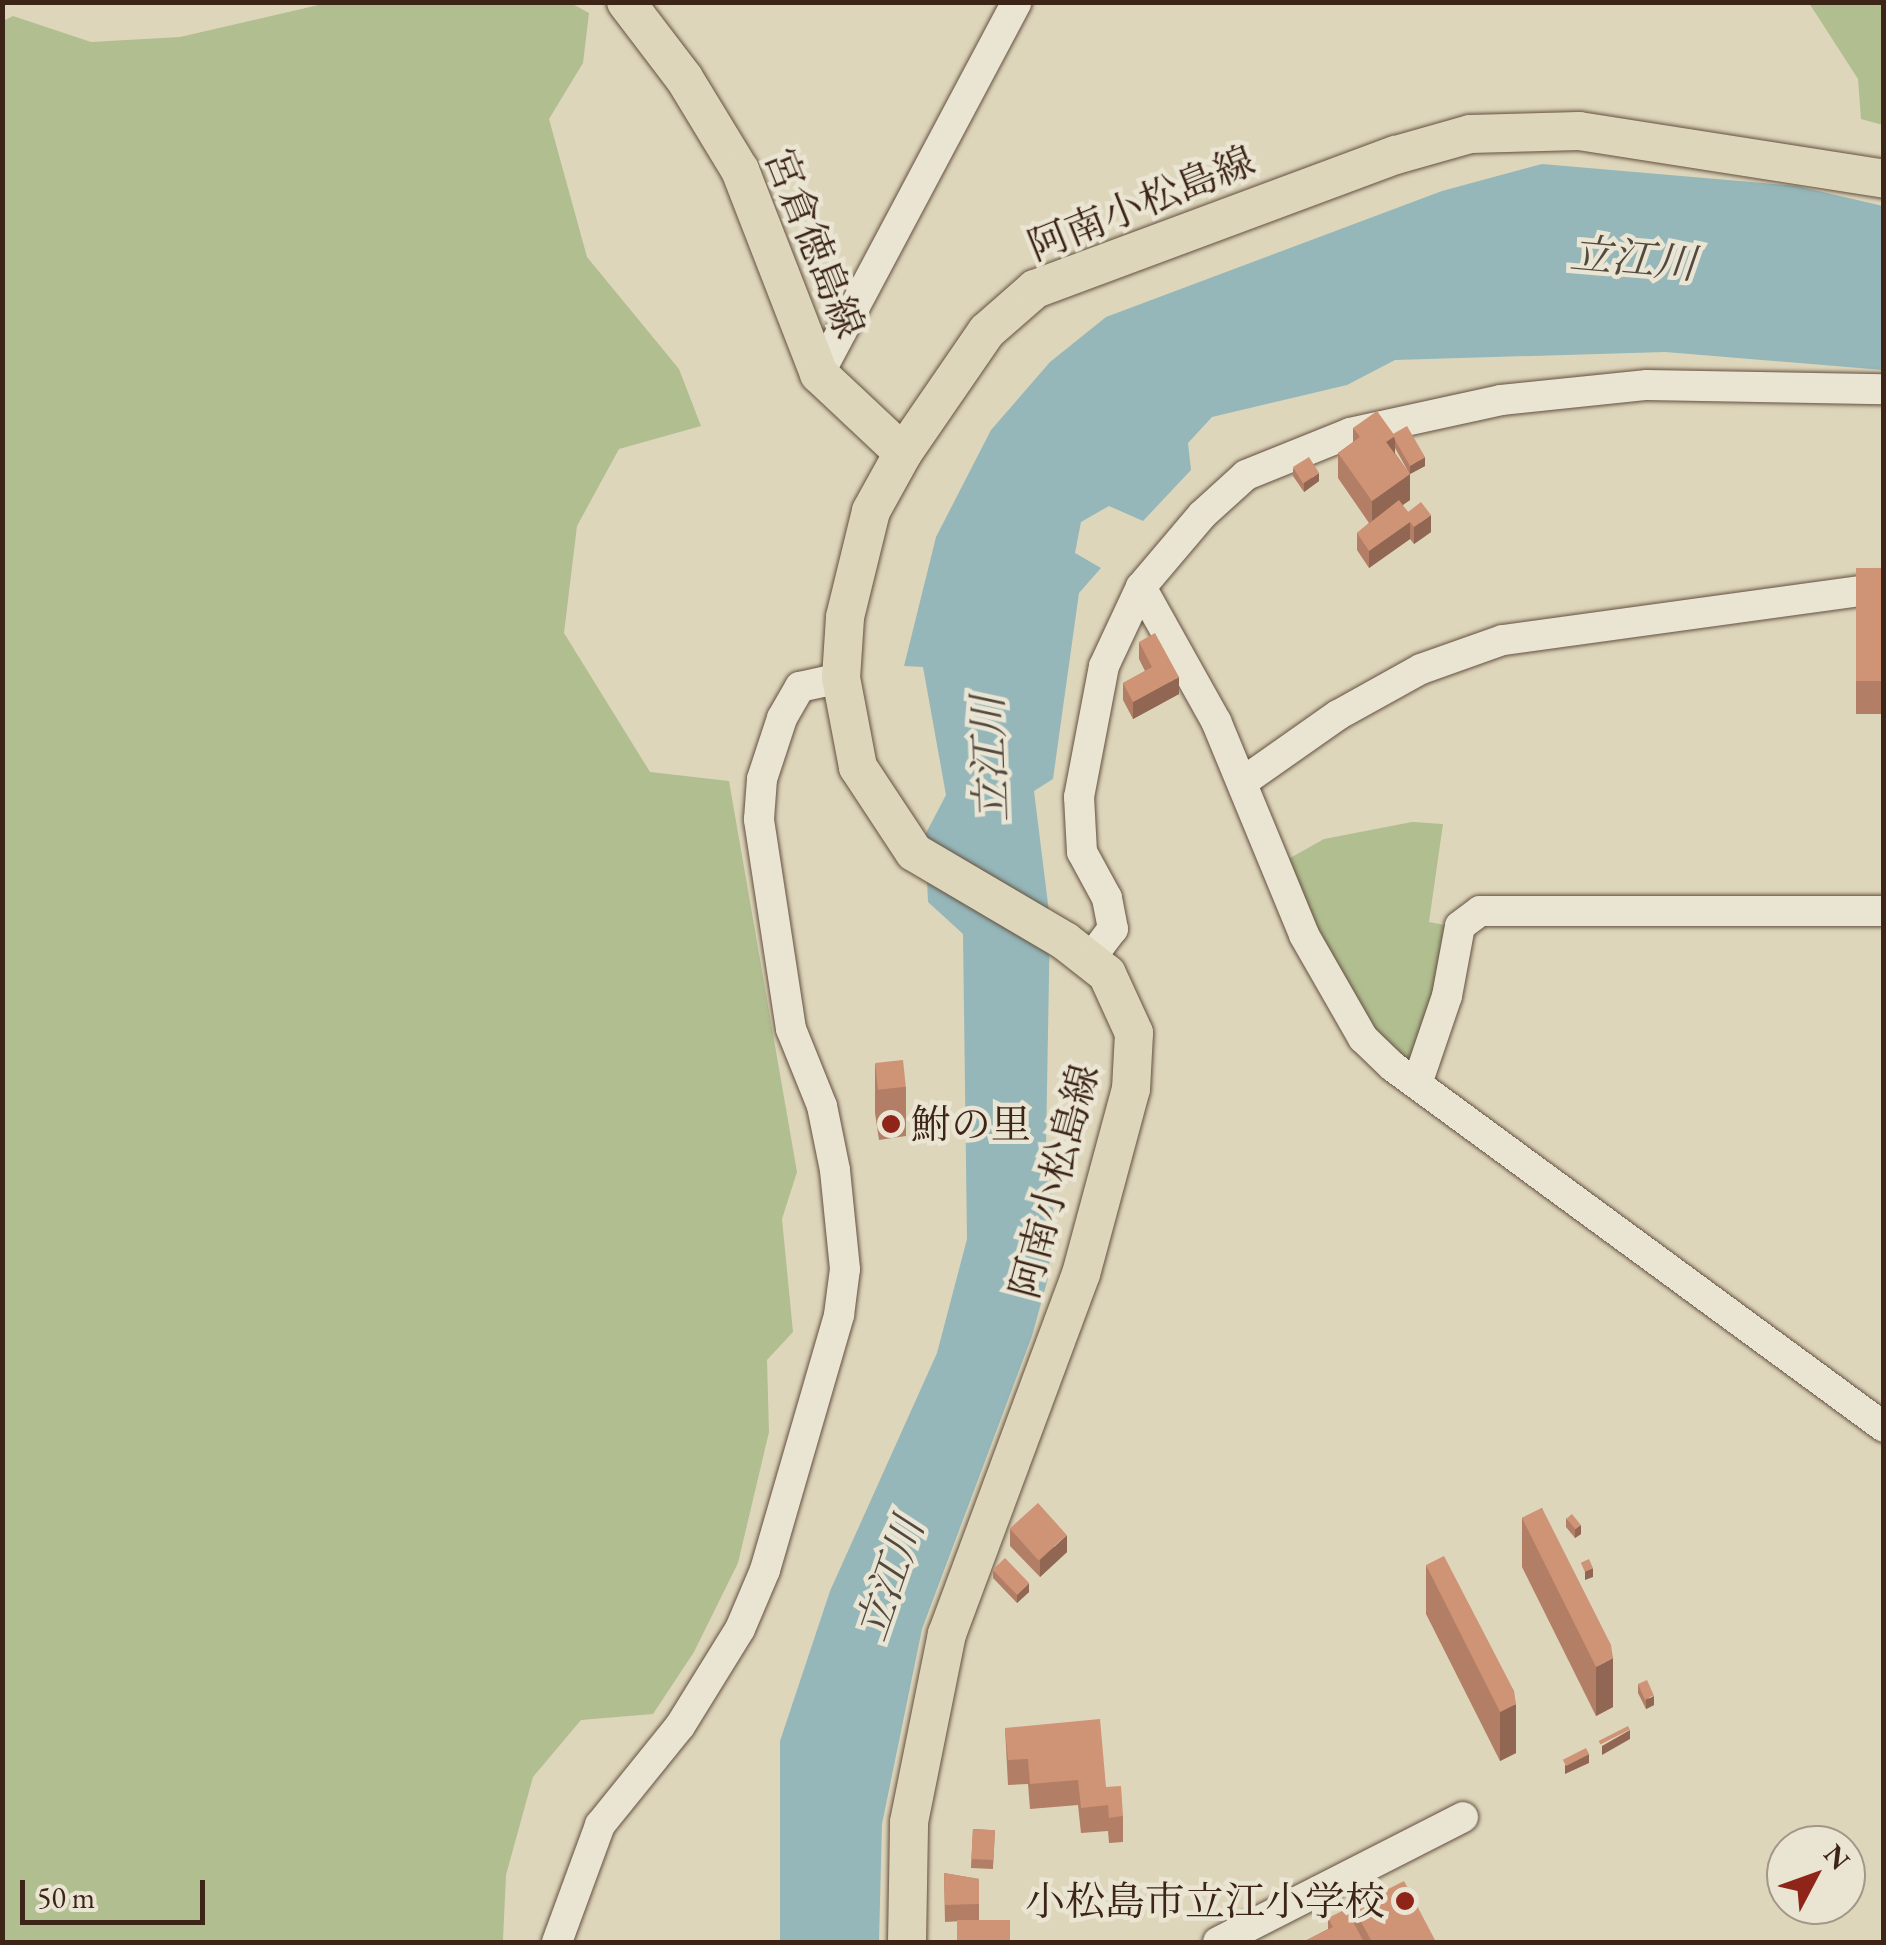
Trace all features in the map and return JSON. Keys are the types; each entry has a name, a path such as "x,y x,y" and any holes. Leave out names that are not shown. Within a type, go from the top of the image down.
{"main road":[{"name":"宮倉徳島線","path":"626,2 740,170 819,374 903,453"},
{"name":"阿南小松島線","path":"907,1942 909,1822 947,1634 1080,1274 1131,1089 1134,1032 1106,974 1078,950 914,852 858,767 840,678 853,564 871,511 903,453 988,331 1035,289 1396,154 1470,134 1579,131 1884,179"}],"street":[{"path":"819,374 1017,2"},
{"path":"1078,950 1114,928 1107,898 1082,852 1079,798 1087,732 1115,632 1140,587 1202,514 1246,475 1370,428 1501,400 1647,385 1884,389"},
{"path":"1140,587 1244,781 1273,863 1335,996 1363,1038 1418,1084 1884,1427"},
{"path":"1244,781 1338,714 1421,669 1503,640 1884,588"},
{"path":"557,1942 600,1825 680,1726 740,1629 765,1570 839,1316 845,1269 835,1170 822,1106 792,1029 759,818 762,779 782,718 800,687 840,678"},
{"path":"1418,1084 1447,996 1460,926 1480,911 1884,910"},
{"path":"1218,1942 1464,1817"}],"green space":[{"path":"569,2 589,13 583,63 549,119 587,257 679,369 701,426 619,449 577,526 564,633 650,772 729,781 797,1172 782,1219 793,1332 767,1360 769,1432 738,1563 694,1652 653,1714 581,1720 533,1777 506,1875 503,1940 3,1942 3,21 13,16 91,42 180,37 327,3"},
{"path":"1809,3 1883,3 1883,125 1861,119 1858,79"},
{"path":"1412,822 1443,824 1429,922 1450,926 1440,990 1409,1068 1377,1042 1283,862 1324,839"}],"water":[{"name":"立江川","path":"1542,164 1797,186 1883,206 1883,370 1665,352 1395,360 1347,385 1212,417 1188,443 1191,470 1143,521 1109,506 1081,522 1075,553 1101,568 1079,593 1053,779 1034,791 1050,920 1046,1145 1054,1217 1048,1278 1032,1336 922,1629 882,1824 879,1942 780,1942 780,1741 830,1591 937,1353 967,1239 963,934 928,902 925,835 946,795 923,667 904,666 936,537 991,430 1050,362 1106,317 1442,191"}],"building":[{"path":"1377,411 1395,436 1386,442 1410,474 1372,501 1338,453 1360,437 1353,428"},
{"path":"1407,426 1425,457 1410,466 1393,434"},
{"path":"1309,457 1319,473 1303,483 1293,467"},
{"path":"1399,500 1408,512 1421,502 1431,515 1414,527 1410,522 1369,551 1357,533"},
{"path":"1856,568 1884,568 1884,681 1856,681"},
{"path":"1155,633 1179,677 1133,702 1123,683 1152,667 1139,642"},
{"path":"903,1060 906,1087 878,1090 875,1063"},
{"path":"1038,1503 1067,1535 1039,1560 1010,1528"},
{"path":"1542,1508 1611,1645 1613,1658 1596,1667 1522,1518"},
{"path":"1572,1514 1581,1525 1575,1529 1567,1518"},
{"path":"1444,1556 1514,1691 1516,1704 1500,1712 1426,1565"},
{"path":"1005,1558 1029,1583 1017,1595 993,1570"},
{"path":"1589,1559 1593,1568 1585,1572 1581,1563"},
{"path":"1647,1680 1654,1696 1645,1700 1638,1684"},
{"path":"1100,1719 1106,1787 1121,1786 1123,1816 1109,1818 1108,1805 1081,1808 1078,1780 1030,1784 1028,1759 1008,1760 1005,1728"},
{"path":"1628,1726 1630,1730 1600,1745 1599,1741"},
{"path":"1586,1748 1589,1754 1566,1766 1563,1760"},
{"path":"973,1829 995,1830 993,1860 971,1859"},
{"path":"944,1873 979,1879 979,1904 945,1905"},
{"path":"1404,1881 1436,1942 1372,1942 1353,1907"},
{"path":"1346,1909 1364,1942 1303,1942 1333,1927 1328,1918"},
{"path":"957,1920 1010,1920 1010,1942 957,1942"}],"place":[{"name":"鮒の里","path":"891,1124"},
{"name":"小松島市立江小学校","path":"1405,1901"}]}
